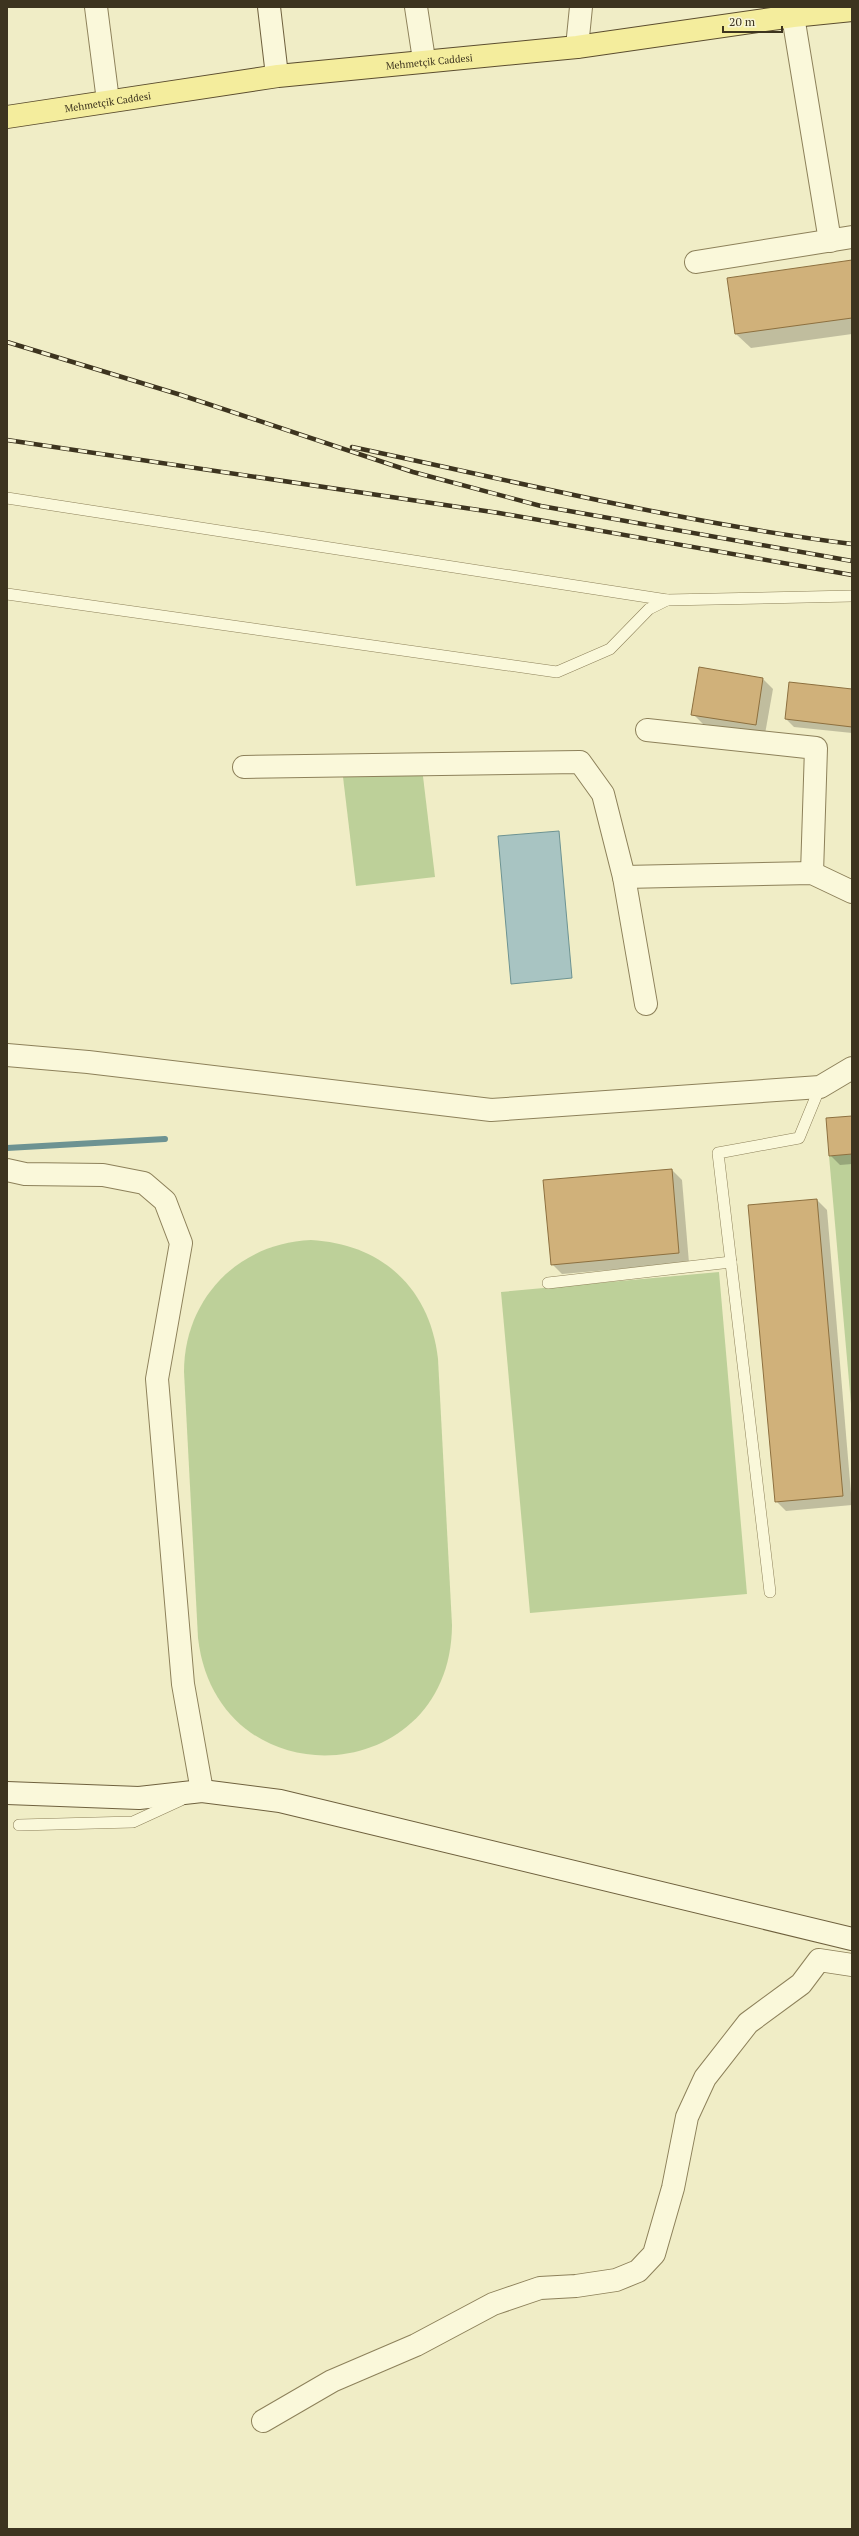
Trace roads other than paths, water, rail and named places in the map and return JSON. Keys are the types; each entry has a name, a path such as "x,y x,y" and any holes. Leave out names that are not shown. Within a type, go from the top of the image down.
{"main road":[{"name":"Mehmetçik Caddesi","path":"7,107 107,94 276,67 577,40 765,7"},
{"name":"Mehmetçik Caddesi","path":"7,117 278,76 577,40 852,10"}],"street":[{"path":"96,7 107,94"},
{"path":"269,7 276,67"},
{"path":"416,7 423,53"},
{"path":"577,40 581,7"},
{"path":"793,16 830,241"},
{"path":"696,262 852,237"},
{"path":"647,730 816,748 812,873"},
{"path":"244,767 580,762 603,794 624,877 646,1004"},
{"path":"624,877 812,873 852,892"},
{"path":"7,1055 96,1063 491,1110 820,1087 852,1068"},
{"path":"7,1170 25,1174 104,1175 144,1183 165,1200 181,1243 157,1379 183,1684 202,1791"},
{"path":"7,1793 138,1798 202,1791 280,1801 852,1939"},
{"path":"263,2421 332,2381 416,2344 493,2304 540,2288 576,2286 616,2280 638,2271 654,2254 673,2188 687,2117 705,2078 748,2023 801,1984 819,1960 852,1966"}],"lane":[{"path":"7,498 666,600 852,596"},
{"path":"7,594 557,672 610,650 649,609 666,600"},
{"path":"770,1592 718,1153 798,1138 820,1087"},
{"path":"548,1283 731,1262"},
{"path":"18,1825 133,1822 202,1791"}],"water":[{"path":"559,831 572,978 511,984 498,836"}],"waterway":[{"path":"7,1148 165,1139"}],"railway":[{"path":"7,342 181,395 413,472 541,506 852,561"},
{"path":"7,440 499,513 852,575"},
{"path":"352,447 601,501 726,525 852,544"}]}
